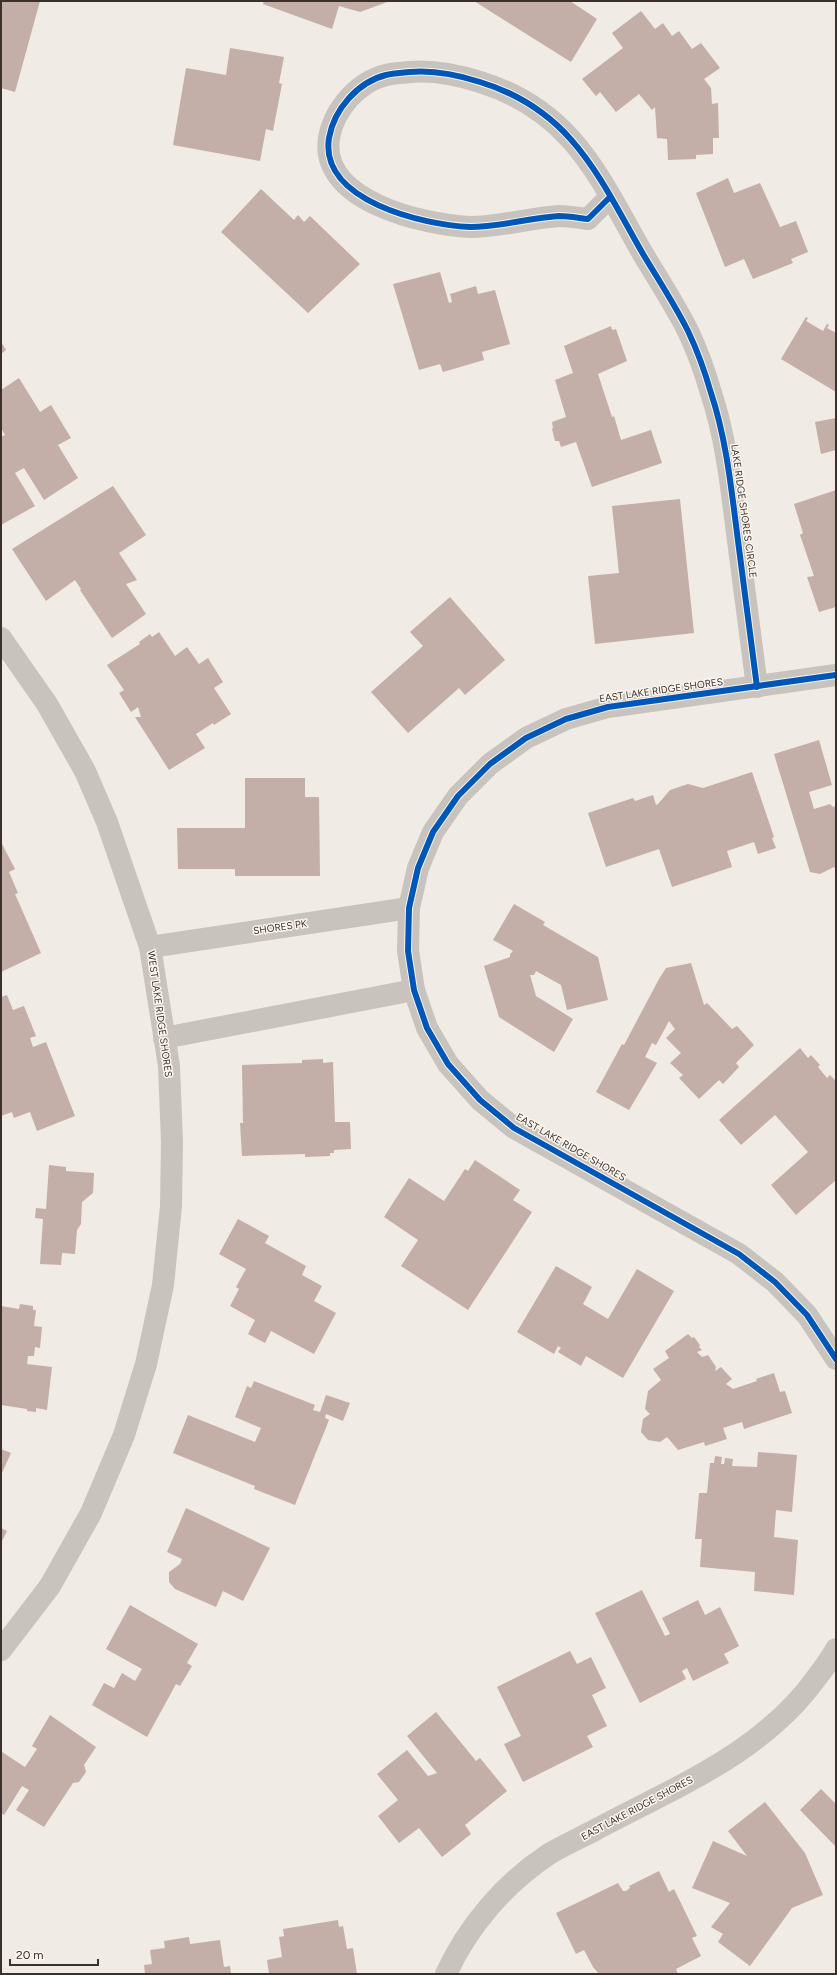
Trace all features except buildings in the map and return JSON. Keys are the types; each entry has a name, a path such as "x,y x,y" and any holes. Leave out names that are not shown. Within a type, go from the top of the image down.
{"street":[{"name":"LAKE RIDGE SHORES CIRCLE","path":"610,196 588,219 560,216 471,227 430,223 393,212 355,192 340,177 331,160 329,141 333,123 345,102 366,83 387,74 420,71 461,76 500,88 533,105 563,129 587,158 610,196 688,331 711,392 727,457 757,687"},
{"name":"WEST LAKE RIDGE SHORES","path":"1,638 47,704 85,771 107,822 150,946 169,1066 172,1134 171,1206 163,1285 146,1364 124,1435 91,1513 50,1586 1,1650"},
{"name":"EAST LAKE RIDGE SHORES","path":"836,675 608,707 566,719 526,738 484,770 458,796 433,832 418,868 409,908 408,951 414,990 427,1028 448,1064 480,1100 514,1128 739,1254 775,1282 807,1315 836,1359"},
{"name":"SHORES PK","path":"150,946 409,908"},
{"path":"164,1038 414,990"},
{"name":"EAST LAKE RIDGE SHORES","path":"446,1974 454,1956 481,1916 514,1881 550,1854 733,1757 768,1732 803,1697 836,1649"}],"cycle path":[{"path":"610,197 588,219 559,216 481,227 450,225 427,221 403,215 378,205 357,193 340,178 330,160 329,138 336,117 342,107 357,90 366,84 389,74 428,72 472,79 512,94 538,110 560,128 580,150 612,199 678,312 698,353 706,377 721,427 733,498 757,687"},
{"path":"836,675 608,707 566,719 526,738 490,764 458,796 433,832 418,868 409,908 408,951 414,990 427,1028 448,1064 480,1100 514,1128 739,1254 775,1282 807,1315 836,1359"}]}
